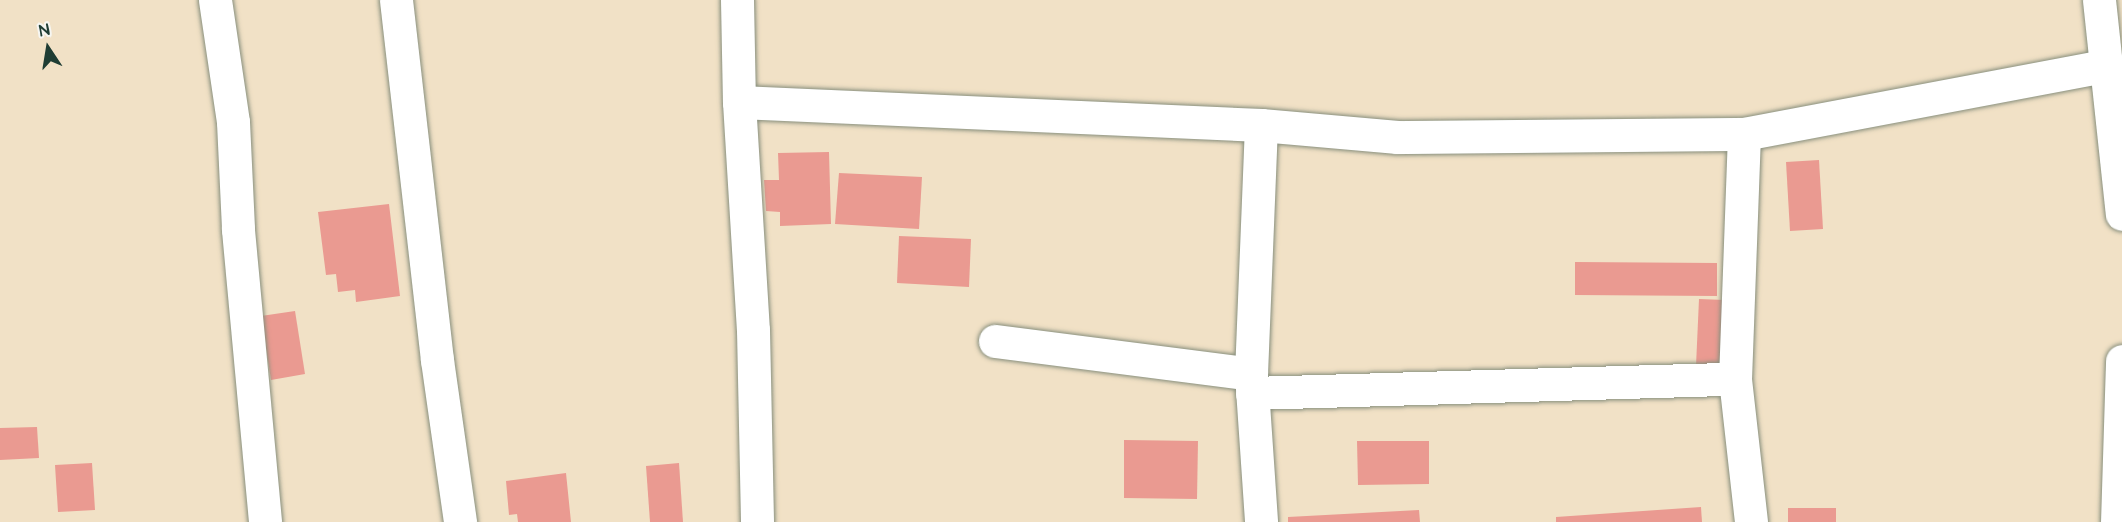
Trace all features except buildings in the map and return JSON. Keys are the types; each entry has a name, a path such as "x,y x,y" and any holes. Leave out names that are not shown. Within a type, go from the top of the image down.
{"street":[{"path":"215,0 233,122 238,230 265,522"},
{"path":"396,0 438,360 460,522"},
{"path":"736,0 739,102 753,330 757,522"},
{"path":"2099,0 2108,65 2122,214"},
{"path":"739,102 1261,125 1398,137 1744,134 2108,65"},
{"path":"1261,125 1251,384 1261,522"},
{"path":"1744,134 1735,379 1751,522"},
{"path":"995,341 1251,384 1735,379"},
{"path":"2117,522 2122,361"}]}
